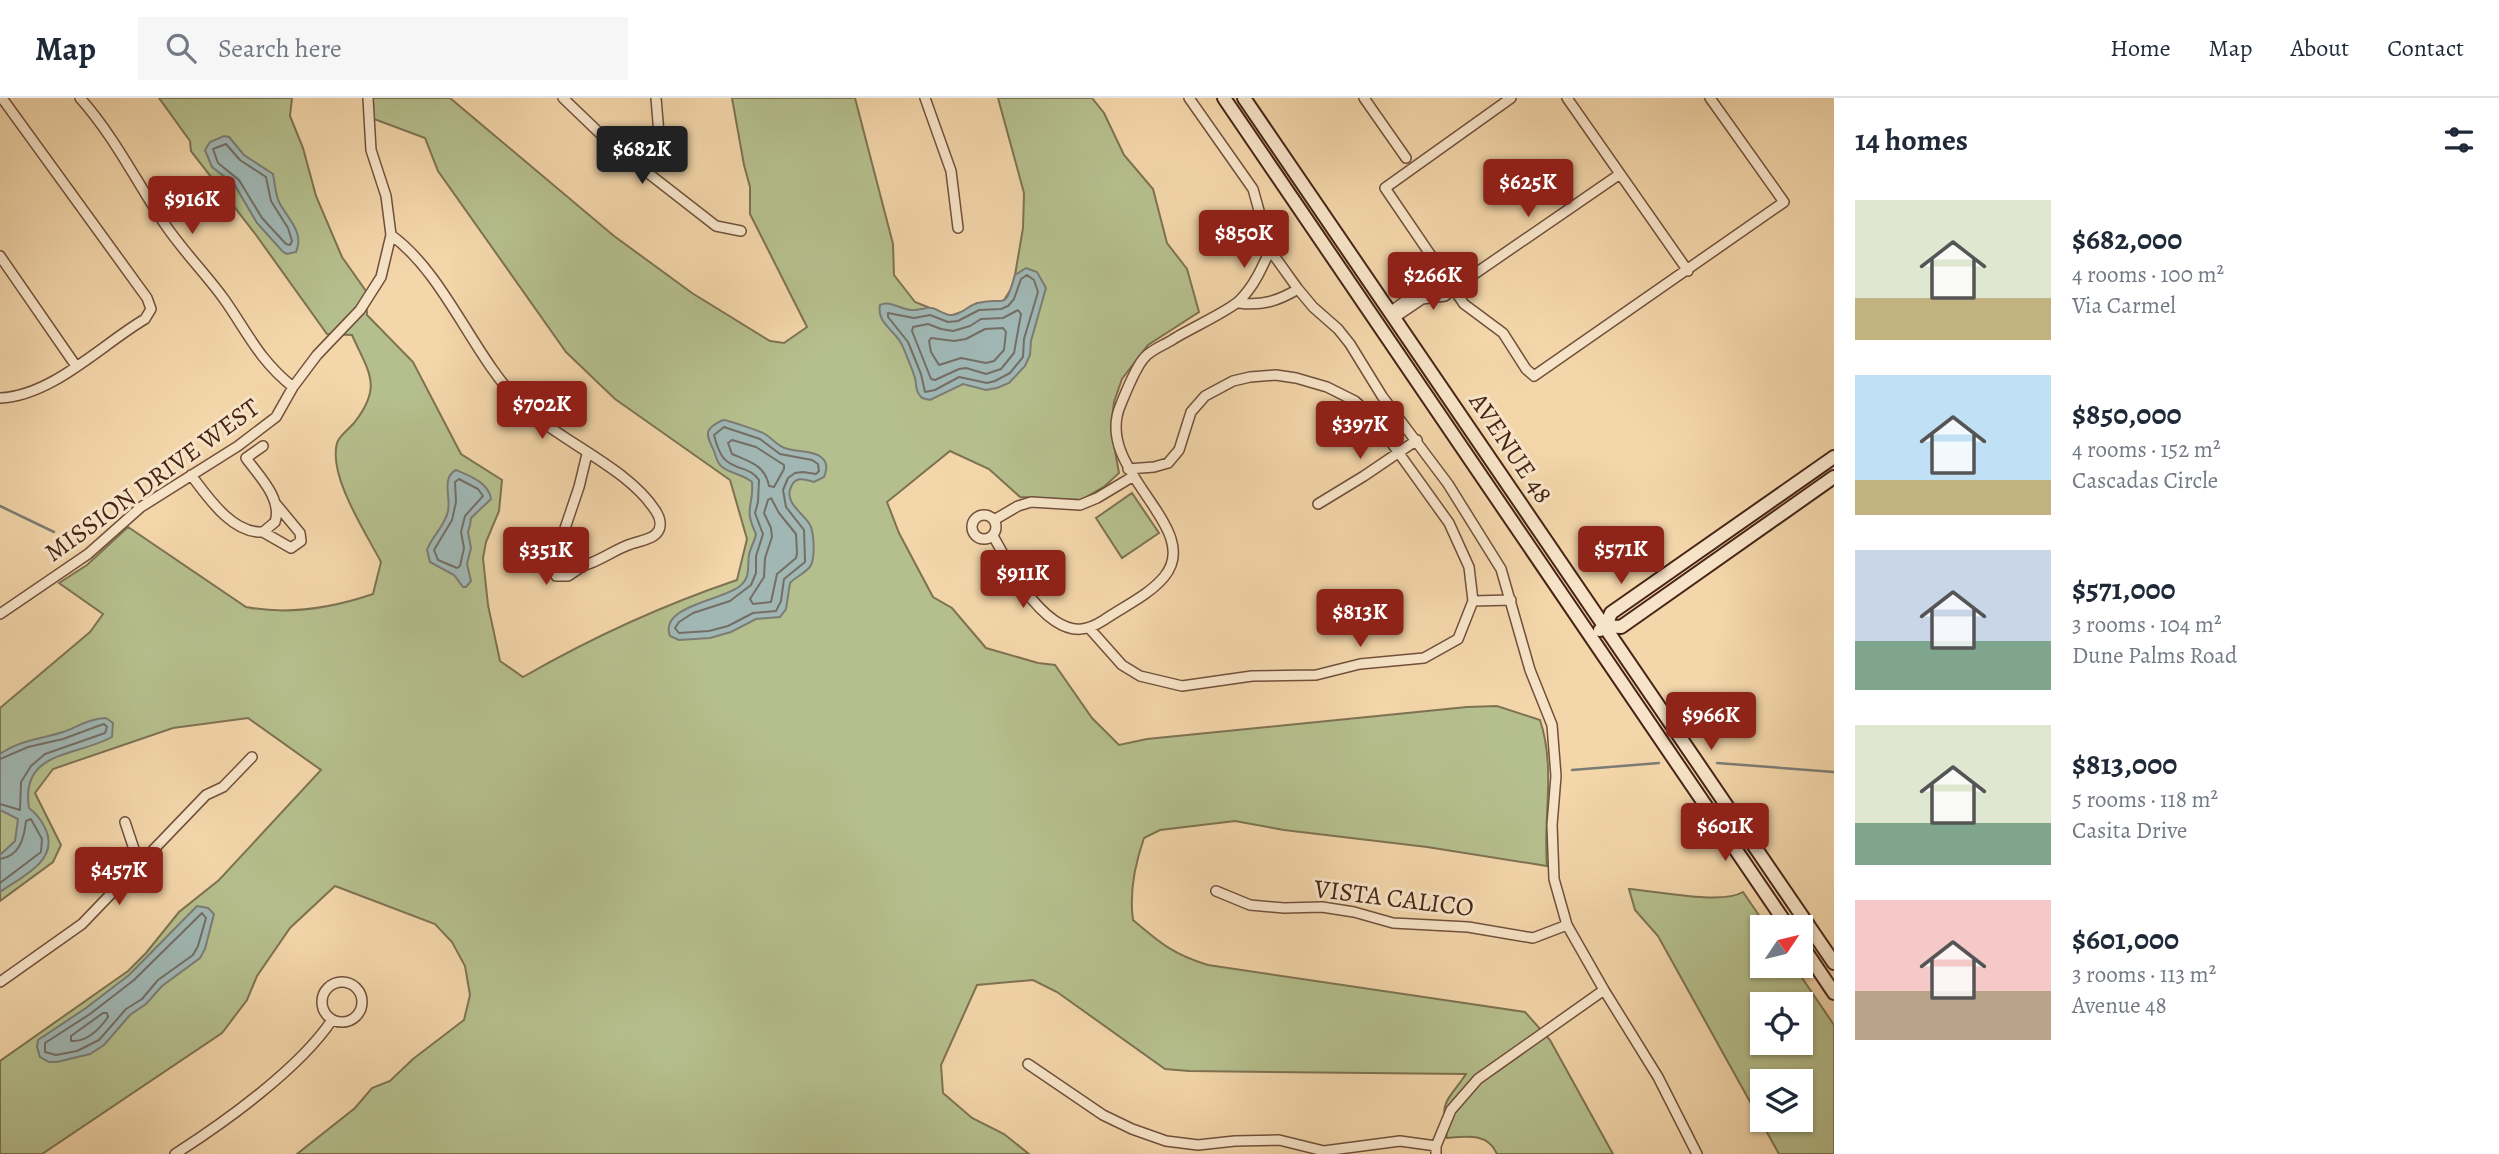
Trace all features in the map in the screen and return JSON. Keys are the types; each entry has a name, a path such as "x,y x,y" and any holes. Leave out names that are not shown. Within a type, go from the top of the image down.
{"main road":[{"name":"AVENUE 48","path":"1224,98 1780,915"},
{"name":"AVENUE 48","path":"1244,98 1834,963"},
{"path":"1320,239 1342,258 1376,308 1391,315 1391,334 1398,354"},
{"path":"1592,637 1606,626 1611,613 1834,457"},
{"path":"1787,510 1814,482 1816,477 1813,471"},
{"path":"1606,626 1621,627 1834,477"},
{"path":"1722,556 1722,545 1751,516"},
{"path":"1813,962 1834,993"}],"street":[{"path":"0,398 41,388 145,319 150,313 147,298 2,98"},
{"path":"80,98 113,140 167,226 223,298 257,352 293,387"},
{"name":"MISSION DRIVE WEST","path":"0,614 88,554 141,507 238,446 276,417 293,387 330,340 360,310 381,277 391,235 386,196 371,150 368,98"},
{"path":"564,98 612,145 716,226 741,231"},
{"path":"645,170 660,146 656,98"},
{"path":"925,98 951,171 958,228"},
{"path":"1189,98 1253,189 1270,250 1313,307 1338,329 1382,396 1417,440 1501,569 1530,670 1552,725 1556,776 1552,825 1553,879 1567,925 1658,1077 1697,1154"},
{"path":"1364,98 1406,158"},
{"path":"1511,98 1385,188 1464,304 1503,333 1526,369 1534,376 1784,202 1710,98"},
{"path":"1567,98 1688,271"},
{"path":"1391,315 1419,291 1454,288 1620,174"},
{"path":"391,235 438,287 505,385 522,404 551,429 612,469 645,497 656,512 660,525 651,538 611,552 564,578 556,576 552,567 579,487 587,454"},
{"path":"993,536 1004,558 1031,597 1047,615 1074,629 1090,629 1161,580 1172,563 1174,547 1171,535 1130,473 1116,436 1119,408 1144,357 1195,325 1239,303 1258,277 1270,250"},
{"path":"0,256 76,366"},
{"path":"1239,303 1258,306 1281,299 1298,289"},
{"path":"994,520 1031,502 1080,505 1097,499 1130,473 1168,463 1179,450 1191,412 1205,396 1233,381 1263,376 1296,378 1339,391 1373,417 1449,523 1469,567 1474,601 1458,639 1424,658 1360,664 1316,675 1252,676 1182,686 1140,676 1122,665 1090,629"},
{"path":"1318,504 1417,440"},
{"path":"191,475 228,517 250,531 263,532 291,548 301,541 300,533 246,458 263,446"},
{"path":"263,532 272,527 277,518 273,499"},
{"path":"986,515 994,520 996,528 993,536 988,539 979,538 972,528 975,520 986,515"},
{"path":"559,545 563,559 575,566 583,566"},
{"path":"1474,601 1511,600"},
{"path":"0,982 82,924 206,795 223,787 253,757"},
{"path":"125,822 139,864"},
{"name":"VISTA CALICO","path":"1216,891 1250,905 1322,907 1354,912 1393,923 1468,927 1533,938 1567,925"},
{"path":"336,983 352,985 362,1000 358,1014 346,1022 332,1020 322,1007 323,993 336,983"},
{"path":"1028,1064 1103,1115 1166,1141 1198,1145 1279,1140 1324,1151 1400,1141 1436,1150 1451,1111 1478,1079 1604,990"},
{"path":"175,1154 256,1095 312,1046 332,1020"}],"green space":[{"path":"159,98 292,98 290,116 303,148 316,196 342,257 366,291 367,315 413,362 461,454 502,480 499,511 486,542 483,558 488,605 500,661 523,677 628,623 737,580 747,539 730,480 615,399 566,352 438,171 425,138 374,119 367,98 450,98 614,236 692,293 770,341 784,343 807,327 750,214 750,187 732,98 855,98 893,244 894,275 915,302 950,316 977,303 1004,300 1015,275 1023,228 1024,193 998,98 1092,98 1104,113 1124,155 1153,189 1167,243 1187,269 1199,312 1148,345 1122,379 1114,402 1111,428 1119,473 1105,486 1081,500 1020,497 989,469 950,451 887,502 899,533 933,597 952,608 986,648 1038,663 1055,665 1092,718 1119,745 1147,739 1467,707 1497,706 1540,720 1545,738 1548,774 1547,866 1235,821 1160,830 1144,838 1141,848 1132,889 1133,920 1168,947 1208,965 1525,1012 1550,1040 1613,1154 1497,1154 1488,1142 1476,1137 1447,1138 1444,1115 1446,1102 1466,1074 1165,1069 1057,992 1033,980 977,985 941,1065 943,1093 972,1118 1004,1134 1029,1154 297,1154 355,1108 372,1088 390,1081 413,1059 464,1020 470,995 465,966 452,942 435,924 335,886 290,928 257,976 247,1000 222,1033 42,1154 0,1154 0,1061 128,971 179,912 219,880 321,770 248,718 173,728 53,769 35,793 61,845 53,862 0,901 0,708 90,632 103,614 59,583 87,565 128,527 246,607 310,609 373,594 381,562 343,488 336,456 338,440 363,410 371,389 368,370 352,335 327,334 191,151 190,141"},
{"path":"1132,493 1159,533 1122,558 1096,518"},
{"path":"1629,889 1705,897 1733,896 1743,892 1759,915 1750,915 1750,978 1802,978 1812,992 1750,992 1750,1055 1813,1055 1813,994 1834,1025 1834,1154 1779,1154 1767,1132 1813,1132 1813,1069 1750,1069 1750,1102 1658,936 1635,910"}],"water":[{"path":"224,136 229,137 244,155 273,174 279,202 297,232 296,252 283,252 257,223 234,184 212,167 205,150 210,142"},
{"path":"1026,268 1037,272 1046,288 1025,366 1009,383 997,388 986,390 963,384 930,400 922,398 917,391 914,374 900,341 881,317 880,305 914,310 932,308 947,315 957,314 974,304 1006,299 1015,275"},
{"path":"723,420 762,433 784,448 809,452 825,461 824,477 814,482 801,479 796,481 789,493 793,504 811,527 814,546 812,561 807,570 790,583 786,609 780,617 756,619 731,632 710,638 679,640 670,636 669,626 674,618 694,605 732,591 743,583 756,534 750,518 752,482 721,466 709,440 709,429"},
{"path":"456,470 483,484 491,499 471,518 468,532 471,548 467,564 471,581 466,587 463,587 454,575 430,562 427,550 446,516 449,506 449,478"},
{"path":"106,718 113,723 112,737 54,758 42,765 33,775 29,789 29,808 46,830 49,841 47,851 36,867 0,892 0,855 15,841 18,819 0,810 0,754 23,743 63,732 95,719"},
{"path":"197,906 208,908 214,914 200,958 162,986 146,1004 130,1015 104,1045 90,1054 57,1062 49,1062 40,1057 38,1040 129,975"}],"waterway":[{"path":"0,506 54,532"},
{"path":"1572,770 1659,763"},
{"path":"1717,763 1834,772"}]}
